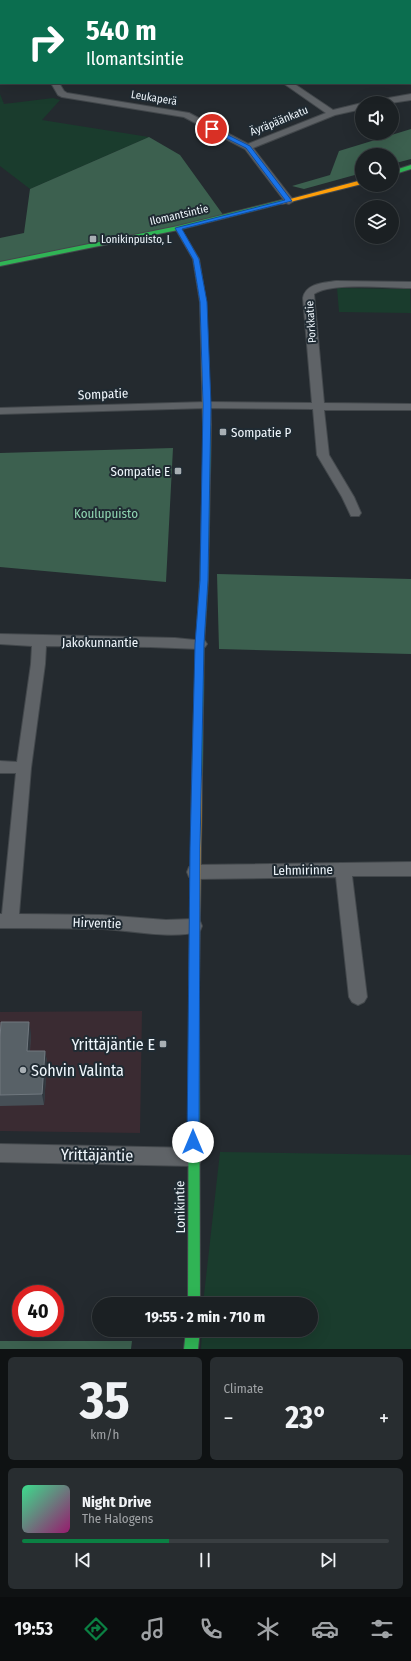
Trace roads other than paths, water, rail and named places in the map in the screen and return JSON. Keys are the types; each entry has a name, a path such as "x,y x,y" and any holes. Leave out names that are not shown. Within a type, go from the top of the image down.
{"street":[{"name":"Leukaperä","path":"56,84 61,93 65,95 186,115 248,147"},
{"path":"288,84 332,113"},
{"path":"399,99 411,97"},
{"name":"Äyräpäänkatu","path":"289,201 248,147 332,113 355,108"},
{"path":"399,171 411,167"},
{"name":"Ilomantsintie","path":"0,264 178,228 355,184"},
{"name":"Lonikintie","path":"178,228 196,259 203,302 207,405 204,580 200,644 194,926 194,1297"},
{"name":"Porkkatie","path":"317,406 308,298 310,293 323,286 336,284 411,285"},
{"path":"207,405 411,407"},
{"name":"Sompatie","path":"0,411 207,405"},
{"path":"317,406 323,455 348,497 354,513"},
{"name":"Jakokunnantie","path":"0,639 39,642 173,642 200,644"},
{"path":"5,921 38,664 39,642"},
{"path":"0,767 24,768"},
{"name":"Lehmirinne","path":"195,872 411,869"},
{"path":"343,870 358,997"},
{"name":"Hirventie","path":"5,921 102,922 166,927 194,926"},
{"name":"Yrittäjäntie","path":"0,1153 193,1157"},
{"path":"192,1349 193,1337"}],"place":[{"name":"Lonikinpuisto, L","path":"93,239"},
{"name":"Sompatie P","path":"223,432"},
{"name":"Sompatie E","path":"178,471"},
{"name":"Yrittäjäntie E","path":"163,1044"},
{"name":"Sohvin Valinta","path":"23,1070"}],"park label":[{"name":"Koulupuisto","path":"106,513"}]}
